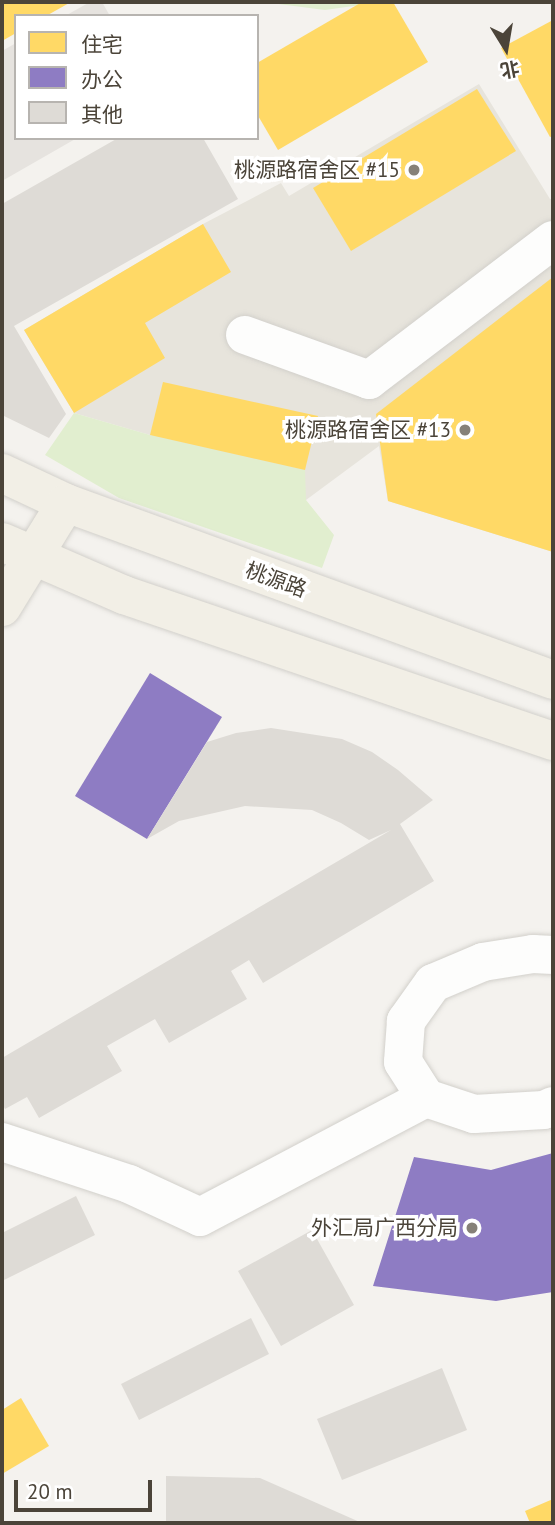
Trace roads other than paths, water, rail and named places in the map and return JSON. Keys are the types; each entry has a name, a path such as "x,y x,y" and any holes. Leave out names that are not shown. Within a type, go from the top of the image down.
{"main road":[{"name":"桃源路","path":"2,473 66,503 553,680"},
{"path":"2,607 17,550 66,503"},
{"path":"17,550 124,595 553,741"}],"lane":[{"path":"244,335 369,380 553,240"},
{"path":"553,955 533,954 483,962 433,983 406,1021 403,1062 426,1098 474,1114 544,1110 553,1106"},
{"path":"2,1142 129,1184 200,1217 426,1098"}],"place":[{"name":"桃源路宿舍区 #15","path":"414,170"},
{"name":"桃源路宿舍区 #13","path":"465,430"},
{"name":"外汇局广西分局","path":"472,1228"}]}
